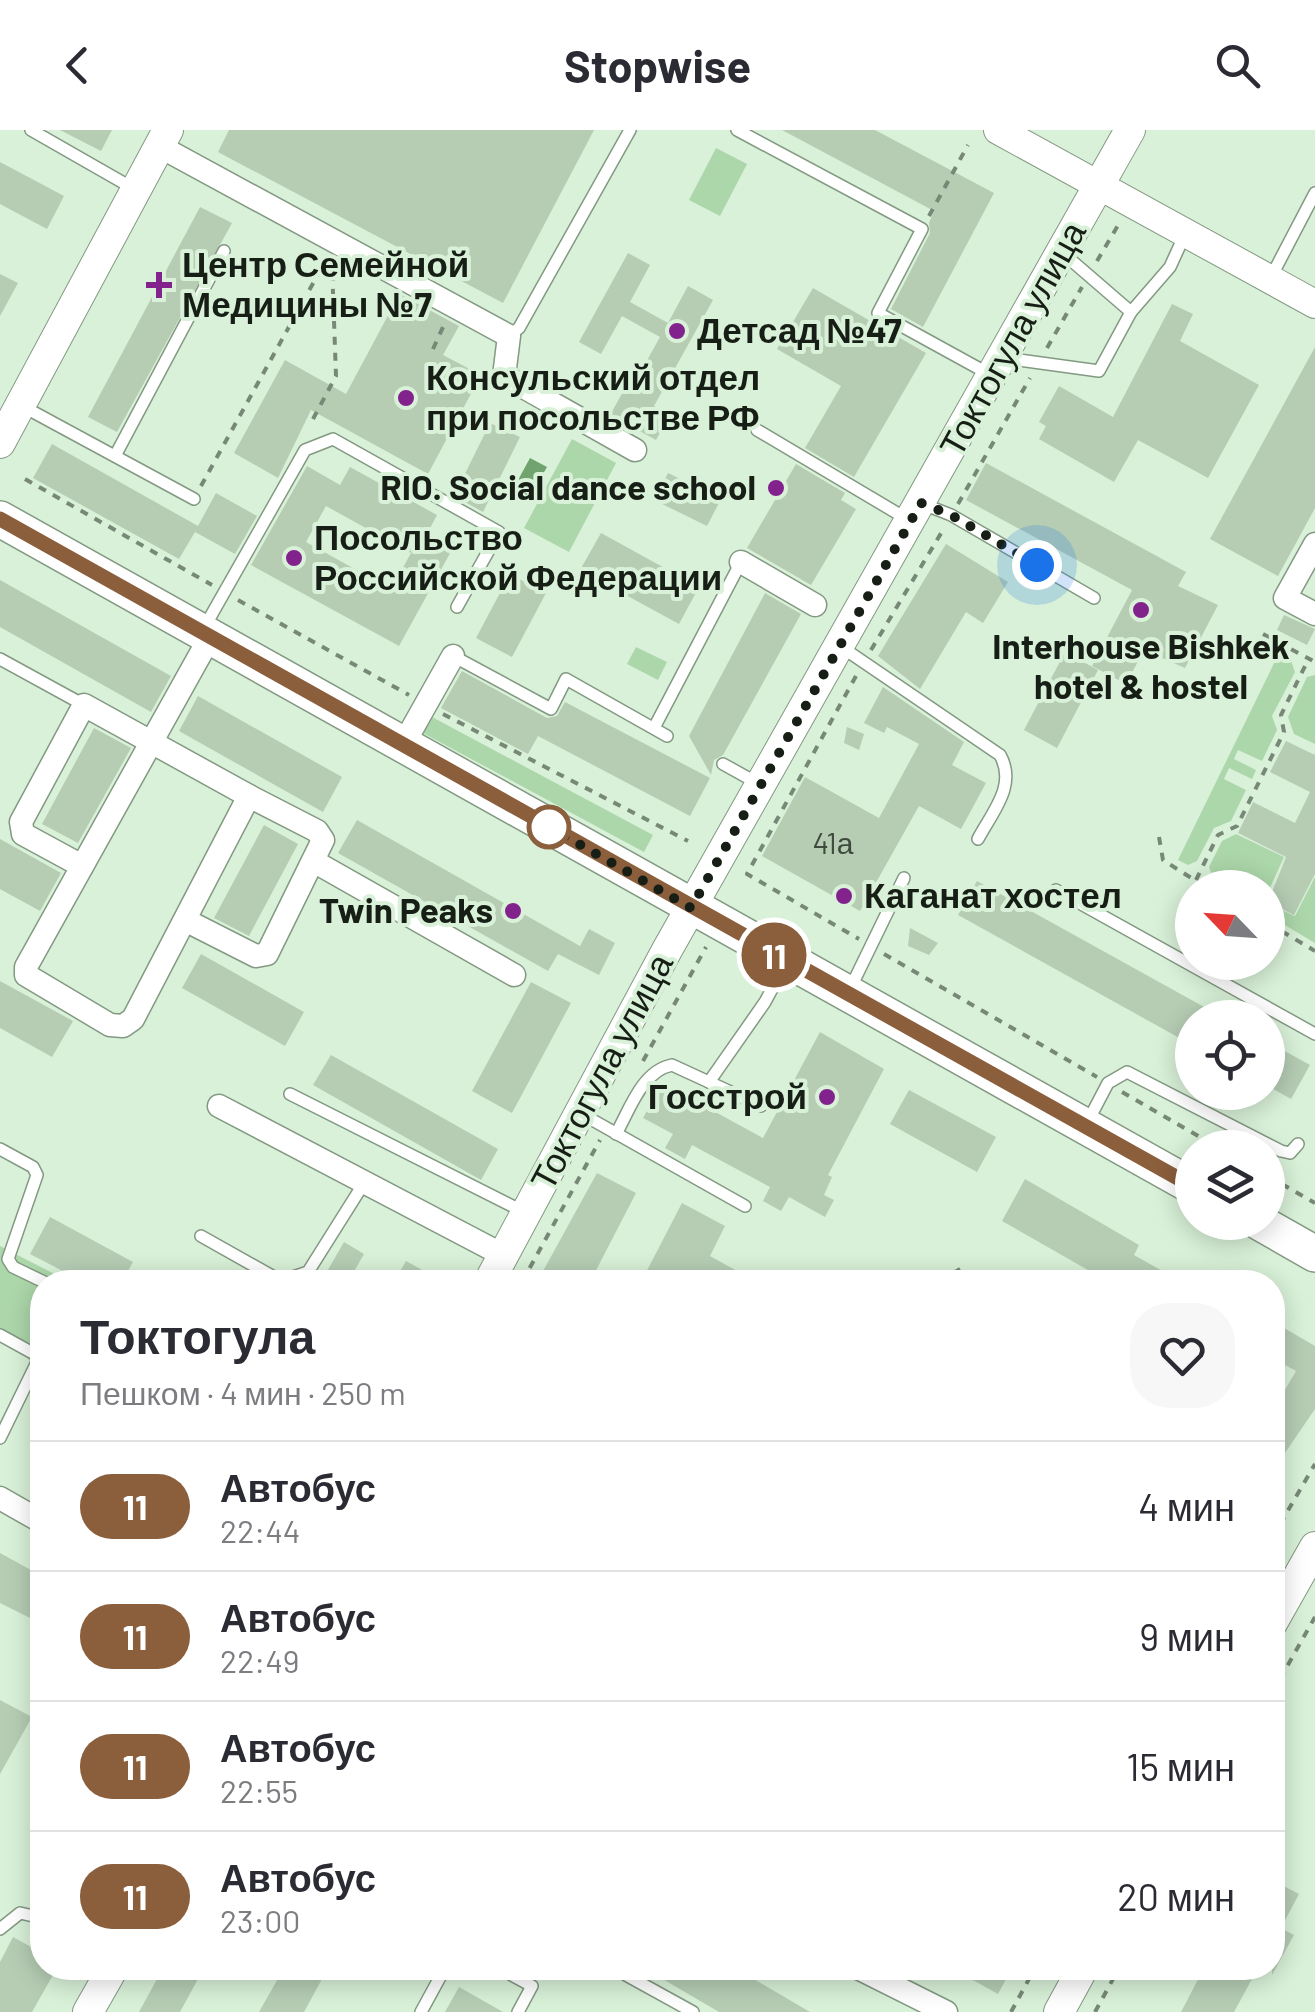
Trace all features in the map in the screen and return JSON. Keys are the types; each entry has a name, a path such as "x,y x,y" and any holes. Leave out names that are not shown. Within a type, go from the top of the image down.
{"main road":[{"name":"Токтогула улица","path":"495,1270 691,908 1130,130"},
{"path":"0,443 164,138"},
{"path":"0,519 1175,1177"},
{"path":"1285,1237 1315,1254"},
{"path":"1285,1600 1315,1547"},
{"path":"88,2012 106,1980"},
{"path":"1058,2012 1076,1980"}],"street":[{"path":"998,130 1315,304"},
{"path":"164,138 509,336 504,376 635,450"},
{"path":"1315,544 1286,598 1315,614"},
{"path":"741,562 815,604"},
{"path":"206,634 152,741 26,966 26,976 110,1025 123,1026 133,1018 250,796"},
{"path":"403,745 453,656"},
{"path":"82,866 23,834 21,822 84,705 317,830 323,840 266,954 256,956 185,920"},
{"path":"315,862 514,976"},
{"path":"218,1106 503,1256"},
{"path":"0,1498 30,1515"},
{"path":"882,1980 946,2012"}],"lane":[{"path":"31,130 136,190"},
{"path":"509,336 519,328 630,130"},
{"path":"737,130 922,229 878,312 994,372 1019,360 1099,372 1131,312 1170,266 1186,232"},
{"path":"1270,278 1315,193"},
{"path":"115,456 224,251"},
{"path":"1062,252 1131,312"},
{"path":"20,405 194,499"},
{"path":"756,430 916,512 951,515 1094,598"},
{"path":"206,634 225,592 305,450 333,439 498,532 457,607"},
{"path":"655,726 741,562"},
{"path":"840,646 1000,755 1008,770 1008,784 978,839"},
{"path":"453,656 551,709 566,679 667,736"},
{"path":"0,658 84,705"},
{"path":"723,764 762,786"},
{"path":"847,995 904,878"},
{"path":"1056,890 1315,1034"},
{"path":"709,1082 765,1002 786,962"},
{"path":"616,1134 646,1080 659,1068 672,1065 760,1106"},
{"path":"1085,1127 1108,1083 1128,1072 1281,1151 1290,1153 1298,1144"},
{"path":"290,1094 526,1214"},
{"path":"580,1113 744,1206"},
{"path":"0,1149 33,1167 37,1175 8,1259 13,1267 30,1275"},
{"path":"309,1270 364,1182"},
{"path":"201,1236 261,1270"},
{"path":"0,1335 30,1350"},
{"path":"0,1438 4,1418 30,1374"},
{"path":"0,1929 20,1913 30,1915"},
{"path":"421,2012 438,1980"},
{"path":"518,2012 532,1986 521,1980"},
{"path":"635,1980 693,2012"}],"path":[{"path":"922,229 968,146"},
{"path":"194,499 332,250 336,376 313,419"},
{"path":"25,479 426,705 688,841"},
{"path":"1201,870 1218,835 1237,826 1284,732 1281,715 1312,660 1263,634"},
{"path":"1159,837 1162,860 1179,870"},
{"path":"747,874 1188,1130"},
{"path":"1285,934 1315,951"},
{"path":"1285,1186 1315,1204"},
{"path":"959,1270 964,1267"},
{"path":"1285,1516 1315,1464"},
{"path":"1285,1670 1315,1616"},
{"path":"1011,2012 1028,1980"},
{"path":"1095,2012 1113,1980"}],"shaded area":[{"path":"716,148 747,164 720,216 689,200"},
{"path":"572,439 616,463 569,552 524,528"},
{"path":"530,458 547,467 527,502 511,493"},
{"path":"636,647 667,662 658,680 627,664"},
{"path":"1280,651 1289,655 1295,672 1272,716 1277,730 1262,761 1238,750 1234,759 1256,770 1252,779 1229,768 1224,779 1246,790 1231,821 1214,828 1197,861 1188,865 1178,860"},
{"path":"1315,675 1315,744 1294,734 1288,717 1307,677"},
{"path":"432,717 653,835 644,852 423,733"},
{"path":"1236,834 1284,857 1278,870 1210,870 1222,841"},
{"path":"1315,877 1315,943 1285,925 1285,912 1295,916"},
{"path":"0,1246 47,1270 30,1270 30,1361 19,1346 0,1335"}],"building":[{"path":"60,130 112,130 101,151"},
{"path":"229,130 594,130 503,303 218,152"},
{"path":"782,130 875,130 994,193 923,327 891,309 930,233 934,211"},
{"path":"0,162 64,196 47,229 0,204"},
{"path":"200,207 232,223 117,432 88,417"},
{"path":"628,253 650,265 630,302 668,323 688,286 713,300 654,406 670,415 656,440 610,415 624,390 629,393 660,337 622,316 601,354 579,342"},
{"path":"0,274 18,283 0,316"},
{"path":"813,288 926,353 854,477 805,448 841,386 777,349"},
{"name":"Консульский отдел при посольстве РФ","path":"394,291 459,326 443,355 481,375 428,474 311,410 278,478 234,453 285,360 346,394 393,306 388,303"},
{"path":"1172,304 1193,314 1180,341 1259,385 1208,478 1138,440 1114,482 1039,439 1046,426 1039,422 1059,386 1113,417"},
{"path":"1315,347 1315,508 1278,576 1210,539"},
{"path":"490,423 520,437 483,512 454,496"},
{"path":"52,444 198,526 216,493 257,516 235,554 195,532 179,559 33,478"},
{"path":"986,463 1186,572 1178,586 1218,605 1185,668 1144,650 1126,684 1092,666 1132,590 966,500"},
{"path":"796,464 845,493 841,500 856,509 811,585 747,548"},
{"name":"Посольство Российской Федерации","path":"307,466 340,485 350,467 437,515 428,532 454,546 399,646 251,565","holes":["326,506 411,553 391,589 306,542"]},
{"path":"668,473 721,499 707,526 654,500"},
{"path":"601,533 699,587 679,624 580,570"},
{"path":"946,544 1008,582 983,623 966,612 920,689 878,656"},
{"path":"510,574 546,593 512,657 476,638"},
{"path":"0,580 171,676 151,712 0,627"},
{"path":"765,593 801,614 723,755 714,760 711,775 689,736"},
{"path":"1284,615 1315,629 1307,645 1277,630"},
{"path":"1065,652 1098,670 1057,748 1024,730"},
{"path":"462,671 547,718 557,716 565,702 710,778 690,816 538,736 528,754 441,708"},
{"path":"883,687 964,742 952,765 986,783 961,829 919,806 860,911 762,856 805,777 879,818 919,744 887,727 884,733 864,723"},
{"path":"198,696 342,777 323,812 179,731"},
{"path":"847,727 864,734 859,750 844,743"},
{"path":"94,728 131,748 78,843 42,824"},
{"path":"1286,741 1315,755 1315,874 1294,915 1285,910 1285,870 1281,870 1286,857 1238,833 1253,802 1295,823 1310,792 1270,772"},
{"path":"357,820 580,946 589,929 615,943 599,975 558,954 548,971 338,853"},
{"path":"264,825 298,844 249,936 214,918"},
{"path":"0,839 61,873 40,911 0,889"},
{"path":"977,881 1192,1000 1175,1000 1175,1036 958,915"},
{"path":"910,928 938,943 929,955 908,946"},
{"path":"201,954 304,1012 285,1046 182,988"},
{"path":"0,981 73,1021 52,1057 0,1028"},
{"path":"531,982 571,1003 512,1113 472,1091"},
{"path":"820,1032 884,1069 828,1175 832,1177 824,1195 834,1200 825,1217 789,1197 781,1211 763,1201 770,1187 692,1145 685,1159 665,1148 673,1134 643,1118 662,1083 763,1138"},
{"path":"1285,1051 1310,1065 1291,1099 1285,1096"},
{"path":"331,1055 498,1149 481,1180 313,1085"},
{"path":"909,1090 996,1137 977,1172 890,1124"},
{"path":"597,1173 636,1193 596,1270 544,1270"},
{"path":"1025,1179 1139,1245 1134,1255 1161,1270 1088,1270 1002,1221"},
{"path":"682,1203 725,1226 710,1256 735,1270 647,1270"},
{"path":"50,1217 133,1262 129,1270 61,1270 30,1254"},
{"path":"344,1242 364,1254 355,1270 328,1270"},
{"path":"406,1261 422,1270 401,1270"},
{"path":"1285,1329 1315,1346 1315,1409 1285,1453 1285,1390 1296,1371 1285,1365"},
{"path":"0,1553 30,1569 30,1618 0,1603"},
{"path":"0,1700 30,1716 30,1721 0,1774"},
{"path":"1285,1887 1299,1894 1285,1920"},
{"path":"1285,1930 1294,1935 1285,1951"},
{"path":"13,1937 30,1946 30,1980 50,1980 32,2012 0,2012 0,1962"},
{"path":"156,1980 197,1980 180,2012 139,2012"},
{"path":"277,1980 321,1980 304,2012 259,2012"},
{"path":"664,1980 755,1980 810,2012 719,2012"},
{"path":"973,1980 1006,1980 998,1994"},
{"path":"1198,1980 1251,1980 1234,2012 1181,2012"},
{"path":"459,1987 503,2012 445,2012"}],"bus line":[{"name":"11","path":"0,519 1175,1177"}],"place":[{"name":"Центр Семейной Медицины №7","path":"159,285"},
{"name":"Детсад №47","path":"677,331"},
{"name":"Консульский отдел при посольстве РФ","path":"406,398"},
{"name":"RIO. Social dance school","path":"776,488"},
{"name":"Посольство Российской Федерации","path":"294,558"},
{"name":"Interhouse Bishkek hotel & hostel","path":"1141,610"},
{"name":"Каганат хостел","path":"844,896"},
{"name":"Twin Peaks","path":"513,911"},
{"name":"Госстрой","path":"827,1097"}],"route":[{"path":"549,827 691,908 921,503 951,515 1037,565"}]}
